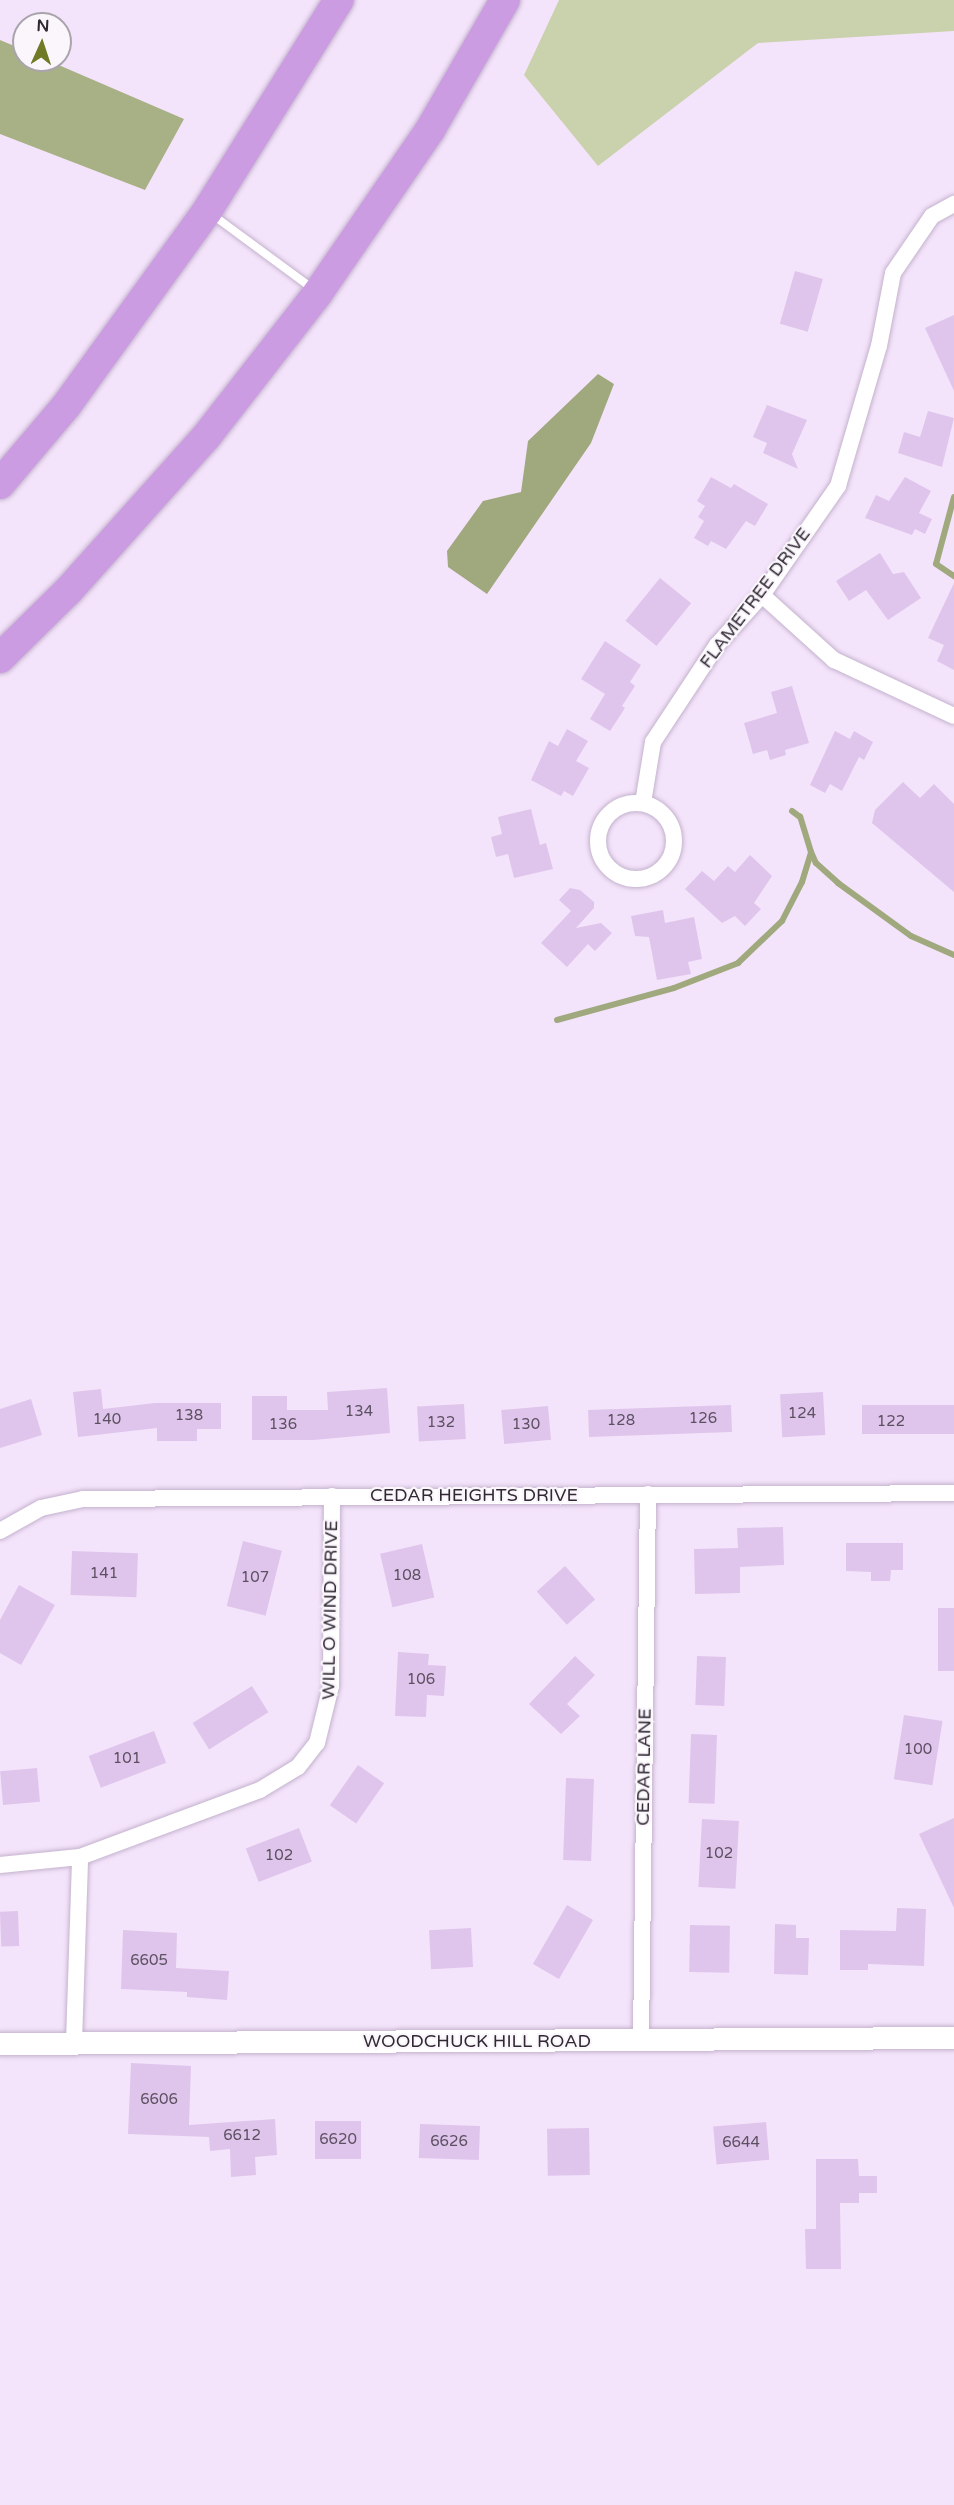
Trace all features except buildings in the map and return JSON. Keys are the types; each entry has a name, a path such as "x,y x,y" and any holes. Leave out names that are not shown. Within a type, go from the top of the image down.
{"highway":[{"path":"0,484 66,406 207,211 339,0"},
{"path":"0,658 69,590 206,437 318,293 430,130 505,0"}],"street":[{"name":"FLAMETREE DRIVE","path":"643,803 653,742 717,645 762,595 838,486 879,346 893,273 932,216 954,204"},
{"path":"762,595 834,660 954,716"},
{"path":"630,802 643,803 656,807 670,822 674,849 669,861 655,875 628,879 612,871 603,861 598,835 610,812 630,802"},
{"name":"CEDAR HEIGHTS DRIVE","path":"0,1531 41,1508 83,1499 954,1493"},
{"name":"CEDAR LANE","path":"640,2040 648,1494"},
{"name":"WILL O WIND DRIVE","path":"0,1865 80,1857 260,1790 298,1767 317,1743 331,1686 332,1496"},
{"path":"74,2042 80,1857"},
{"name":"WOODCHUCK HILL ROAD","path":"0,2044 954,2038"}],"lane":[{"path":"207,211 318,293"}],"shaded area":[{"path":"559,0 954,0 954,31 758,43 598,166 524,75"},
{"path":"0,40 12,45 12,72 72,71 184,119 145,190 0,134"},
{"path":"598,374 614,384 591,443 487,594 448,567 447,551 483,501 521,492 528,441"}],"waterway":[{"path":"954,497 936,564 954,576"},
{"path":"557,1020 674,988 738,963 782,921 802,882 811,852 800,817 792,811"},
{"path":"811,852 816,863 838,883 911,936 954,955"}]}
